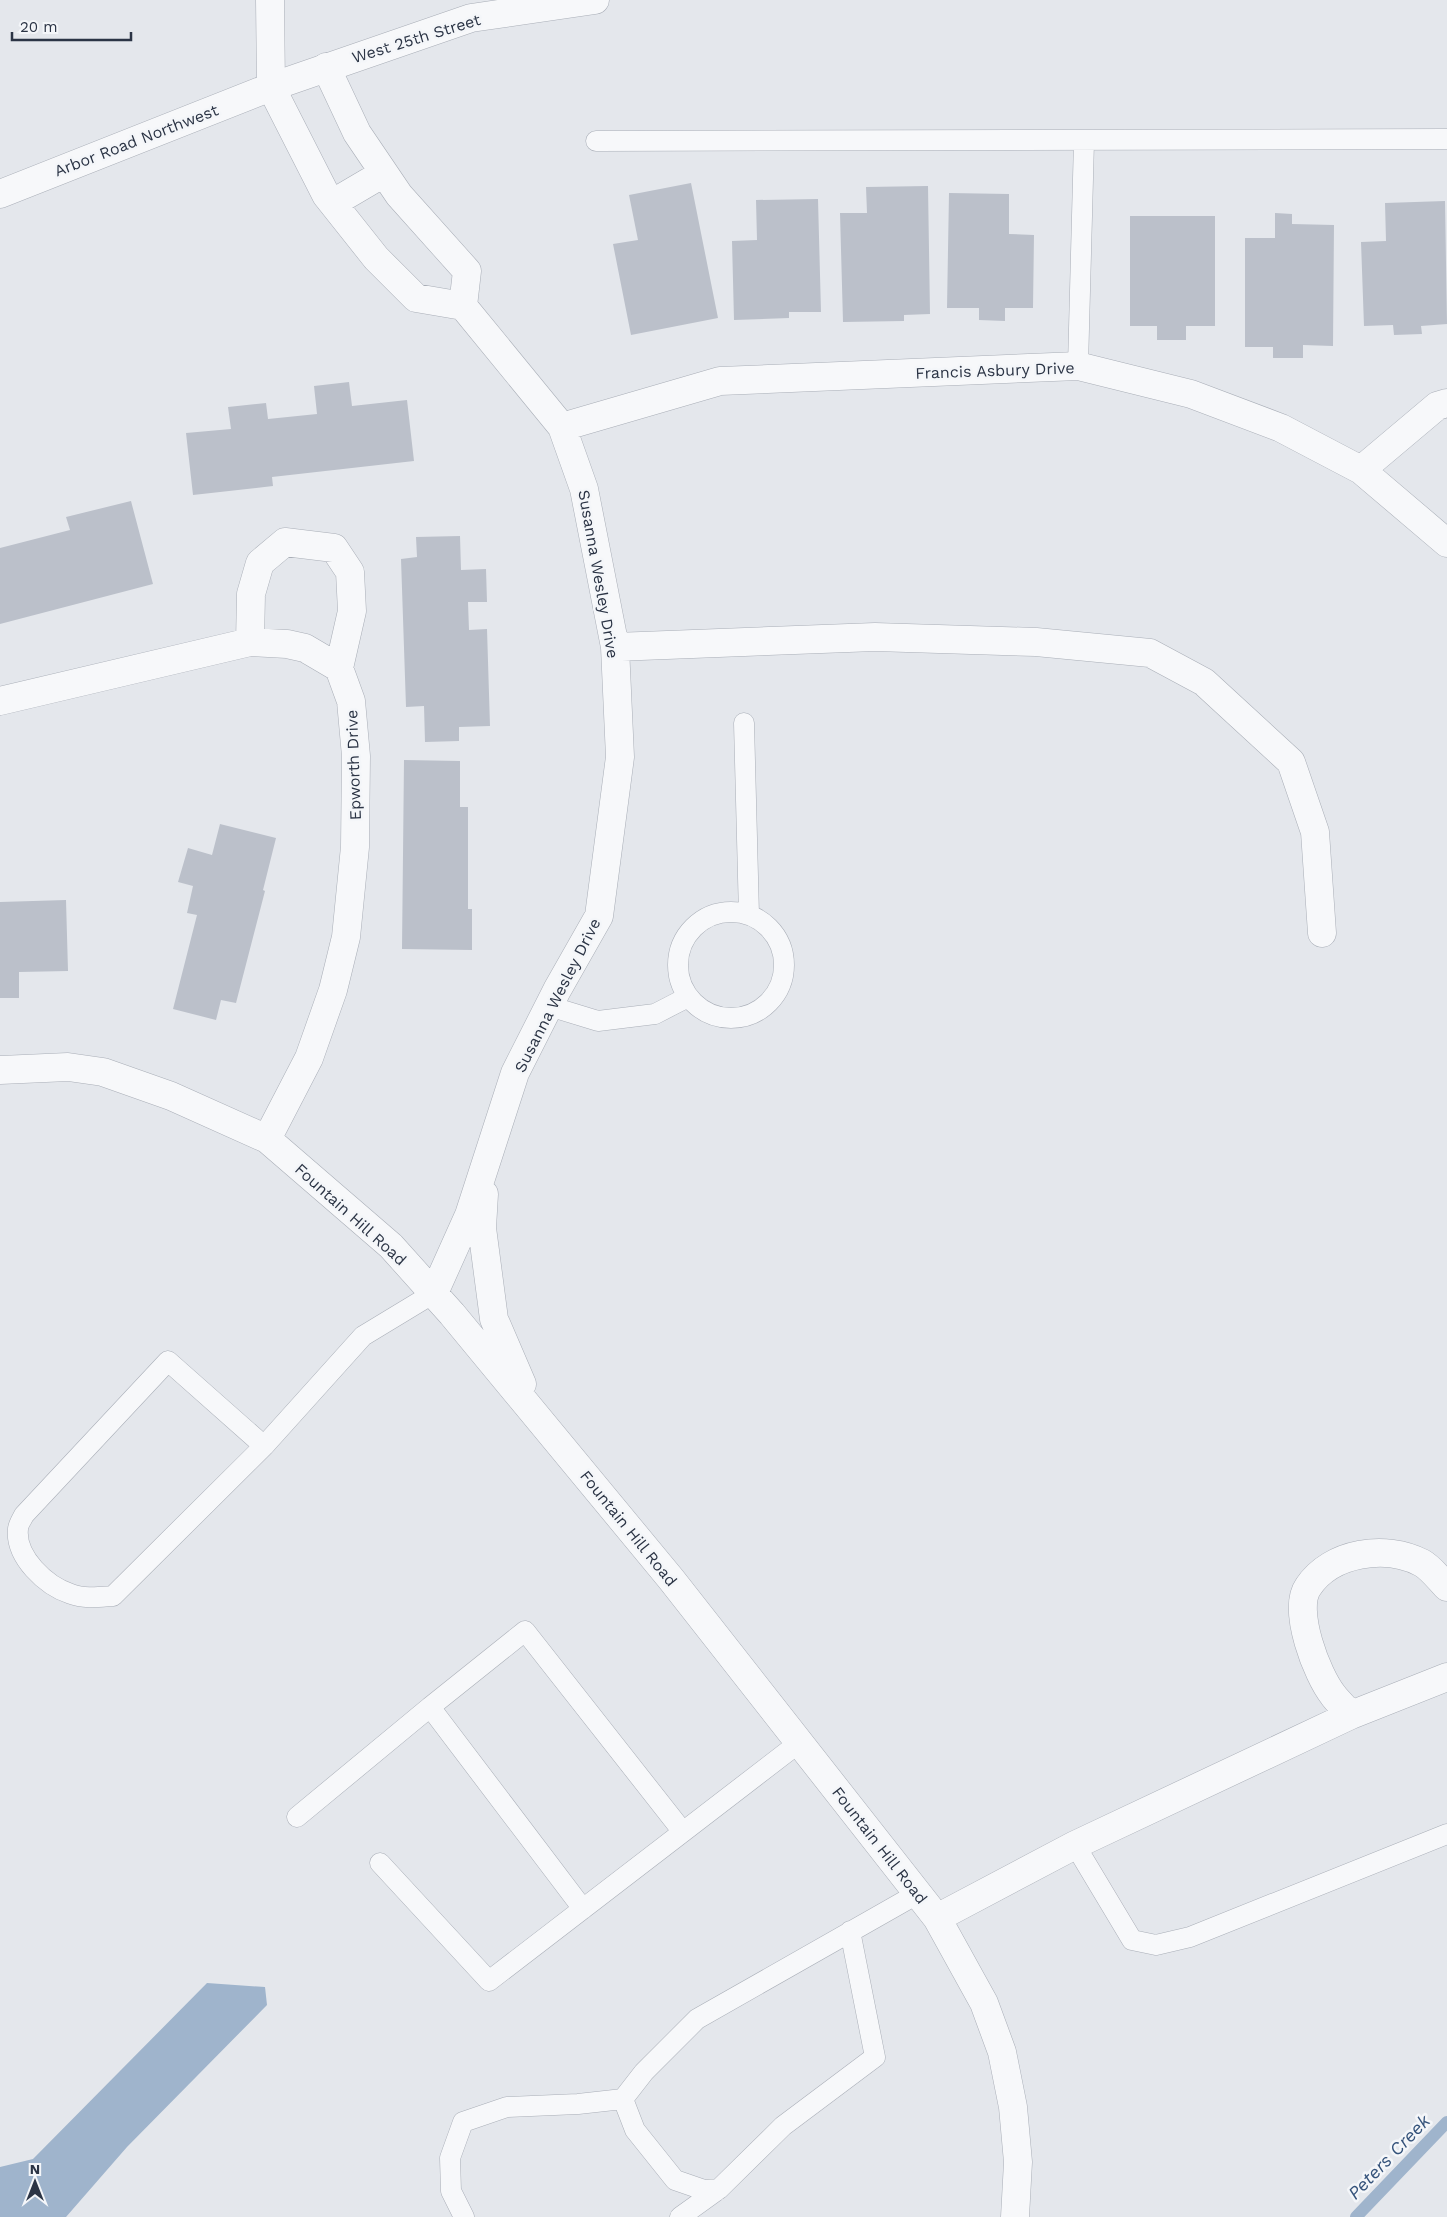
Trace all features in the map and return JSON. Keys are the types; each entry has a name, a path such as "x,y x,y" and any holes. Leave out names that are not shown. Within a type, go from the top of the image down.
{"street":[{"path":"270,0 271,87 326,195 376,258 416,298 463,306 467,271 399,196 357,133 326,67"},
{"name":"West 25th Street","path":"271,87 470,18 595,0"},
{"name":"Arbor Road Northwest","path":"0,194 271,87"},
{"path":"333,203 384,173"},
{"name":"Susanna Wesley Drive","path":"434,1293 469,1215 515,1073 549,1006 599,916 620,757 615,647 584,489 562,427 463,306"},
{"name":"Francis Asbury Drive","path":"562,427 720,381 1078,366 1191,394 1281,428 1361,470 1447,543"},
{"path":"1361,470 1437,406 1447,403"},
{"path":"0,701 250,642 287,644 306,648 339,668 352,611 350,572 334,548 285,542 260,563 251,594 250,642"},
{"path":"615,647 875,637 1036,642 1150,652 1204,682 1291,762 1315,832 1322,933"},
{"name":"Epworth Drive","path":"267,1139 309,1058 333,990 346,937 355,847 356,756 351,701 339,668"},
{"name":"Fountain Hill Road","path":"0,1070 68,1067 104,1072 171,1096 267,1139 391,1246 434,1293 672,1579 937,1918 984,2003 1002,2052 1014,2116 1018,2162 1015,2217"},
{"path":"485,1166 482,1228 494,1319 534,1413"},
{"path":"1351,1715 1332,1695 1319,1673 1310,1648 1302,1614 1307,1588 1332,1564 1363,1554 1393,1554 1423,1563 1447,1587"},
{"path":"937,1918 1075,1845 1351,1715 1447,1678"}],"lane":[{"path":"596,141 1447,139"},
{"path":"1078,366 1084,141"},
{"path":"744,723 749,915"},
{"path":"733,913 749,915 764,924 776,937 783,954 784,972 779,989 768,1003 753,1014 736,1018 718,1016 702,1009 688,997 681,982 678,965 681,948 689,934 700,922 716,915 733,913"},
{"path":"549,1006 598,1021 655,1014 688,997"},
{"path":"264,1446 168,1361 24,1515 18,1528 19,1544 27,1561 54,1586 71,1594 84,1597 112,1596 264,1446 363,1336 434,1293"},
{"path":"298,1817 525,1631 683,1832"},
{"path":"430,1707 582,1910"},
{"path":"380,1863 489,1981 800,1742"},
{"path":"1075,1845 1132,1940 1156,1945 1190,1937 1447,1834"},
{"path":"464,2217 451,2191 450,2158 463,2122 507,2107 578,2104 623,2099 644,2072 697,2019 918,1894"},
{"path":"680,2217 719,2190 784,2126 875,2057 850,1931"},
{"path":"623,2099 635,2130 675,2180 704,2190 719,2190"}],"water":[{"path":"207,1983 265,1987 267,2005 127,2147 66,2217 0,2217 0,2167 33,2159"}],"building":[{"path":"691,183 718,318 631,335 613,244 638,240 629,195"},
{"path":"928,186 930,314 904,315 904,321 843,322 840,213 867,213 866,187"},
{"path":"949,193 1009,194 1009,234 1034,235 1033,308 1005,308 1005,321 979,320 979,308 947,308"},
{"path":"818,199 821,312 789,312 789,318 734,320 732,241 757,240 756,200"},
{"path":"1445,201 1447,324 1421,326 1422,334 1394,335 1393,325 1364,326 1361,242 1386,241 1385,203"},
{"path":"1275,213 1292,214 1292,224 1334,225 1333,346 1303,345 1303,358 1273,358 1273,347 1245,347 1245,238 1275,238"},
{"path":"1130,216 1215,216 1215,326 1186,326 1186,340 1157,340 1157,326 1130,326"},
{"path":"349,382 352,406 407,400 414,461 272,477 273,486 193,495 186,433 231,429 228,407 266,403 268,419 317,414 314,386"},
{"path":"131,501 153,584 0,624 0,548 70,530 66,517"},
{"path":"460,536 461,570 486,569 487,602 468,602 469,630 487,629 490,726 459,727 459,741 425,742 424,706 406,707 401,559 417,557 416,537"},
{"path":"404,760 460,761 460,807 468,807 468,909 472,909 472,950 402,949"},
{"path":"220,824 276,838 263,890 265,891 236,1003 221,1000 216,1020 173,1009 197,915 187,913 193,886 178,882 188,848 212,855"},
{"path":"66,900 68,971 19,972 19,998 0,998 0,902"}],"waterway":[{"name":"Peters Creek","path":"1356,2217 1447,2122"}]}
